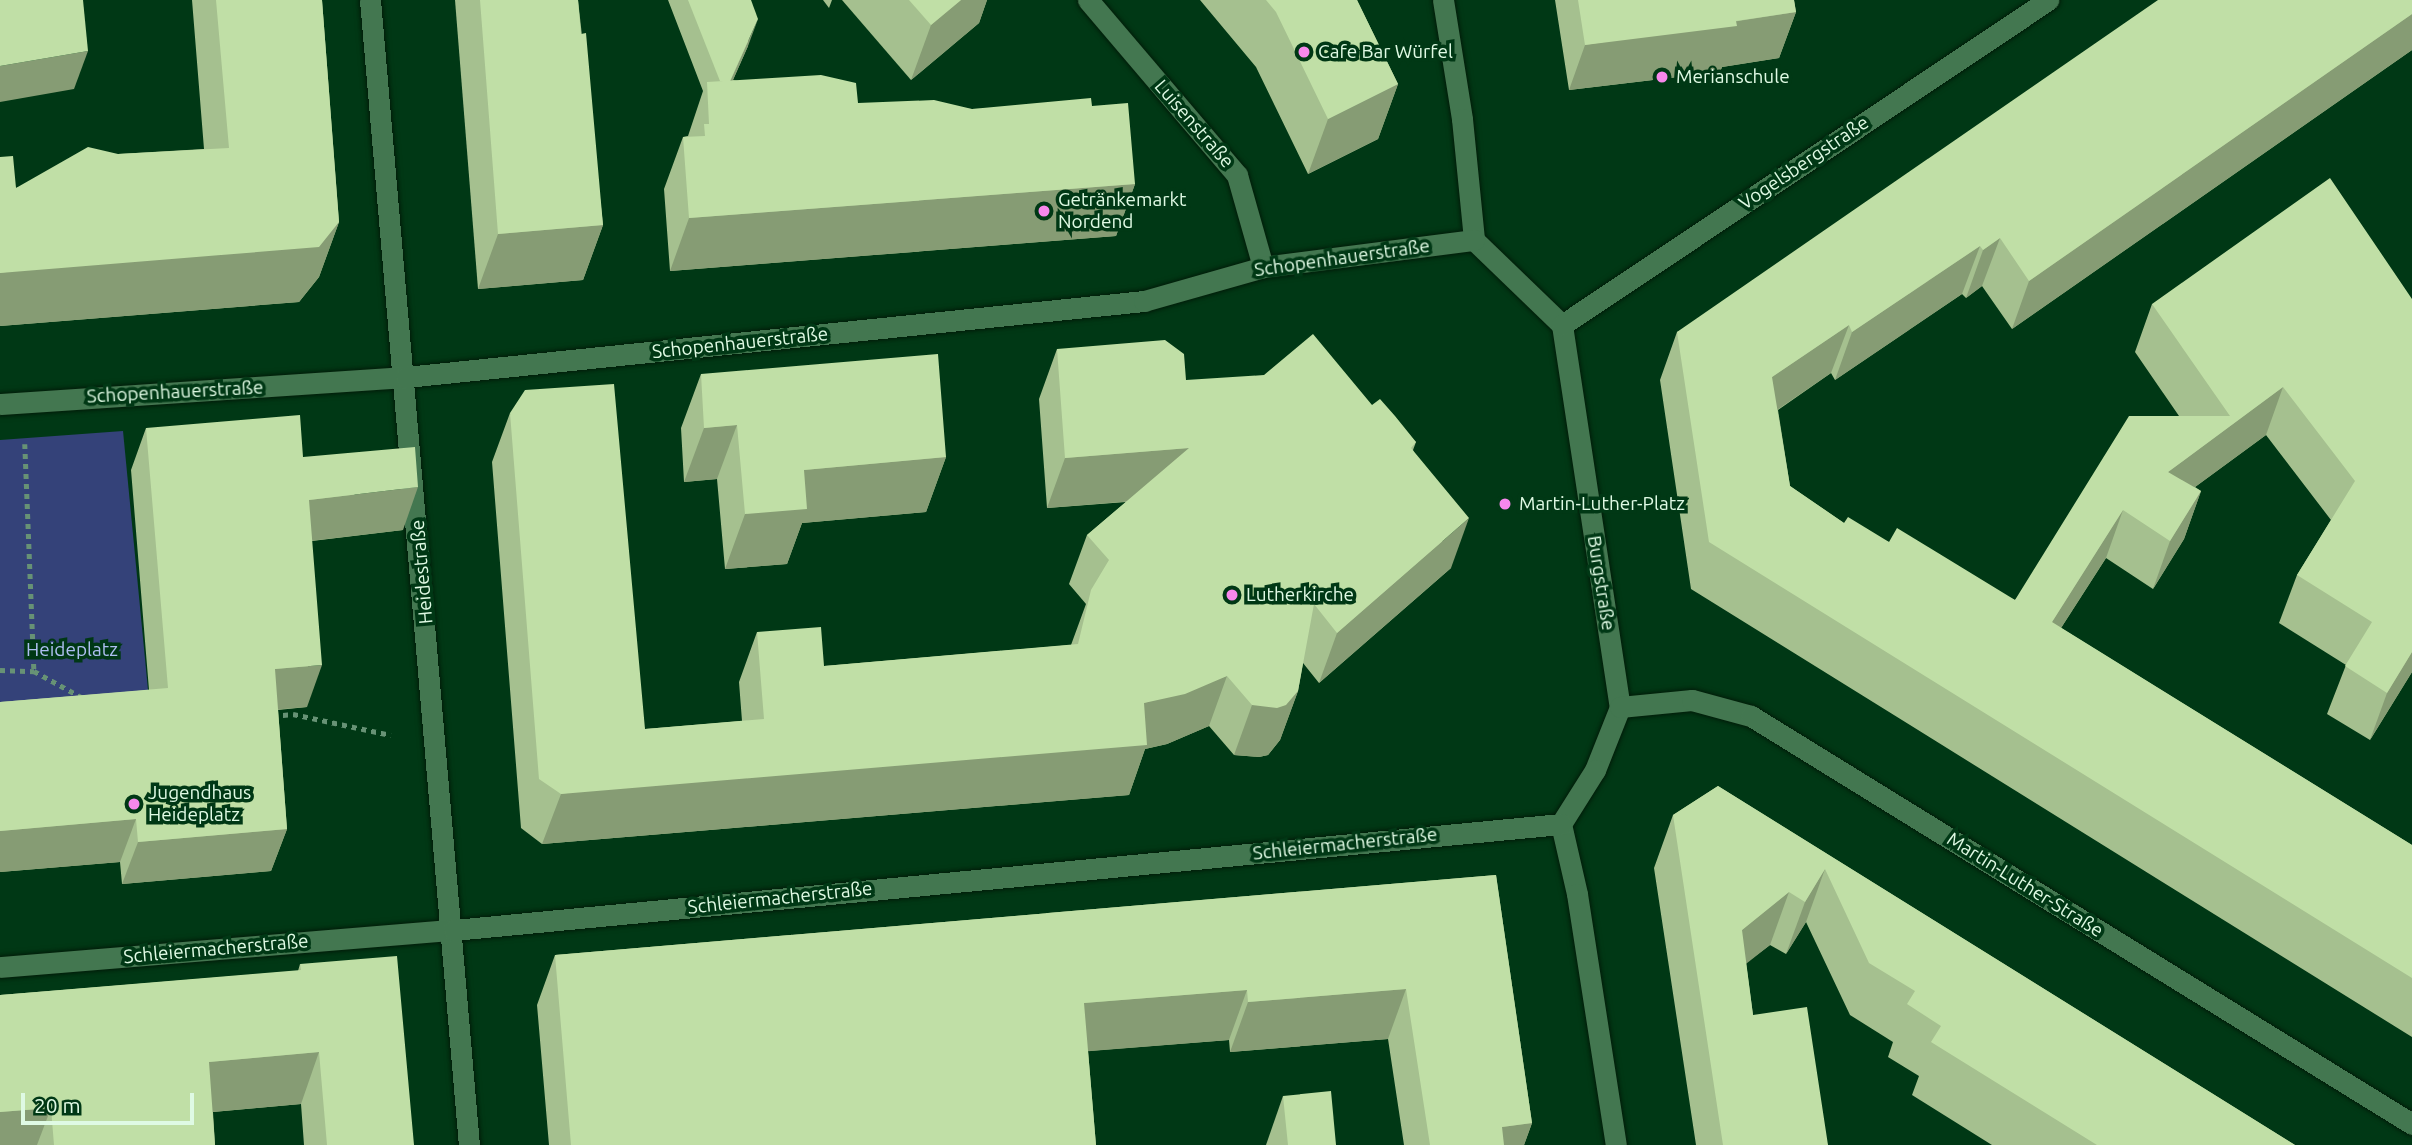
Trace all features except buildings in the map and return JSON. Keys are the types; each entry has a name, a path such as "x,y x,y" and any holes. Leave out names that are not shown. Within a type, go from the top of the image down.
{"street":[{"name":"Heidestraße","path":"370,0 454,930 469,1145"},
{"name":"Luisenstraße","path":"1088,0 1237,175 1263,267"},
{"path":"1443,0 1462,119 1474,240 1562,326"},
{"name":"Vogelsbergstraße","path":"1562,326 2048,0"},
{"name":"Schopenhauerstraße","path":"0,404 406,377 1144,301 1263,267 1474,240"},
{"name":"Burgstraße","path":"1562,326 1620,707"},
{"name":"Martin-Luther-Straße","path":"1620,707 1692,700 1751,716 2412,1124"},
{"path":"1615,1145 1577,894 1560,824 1595,770 1620,707"},
{"name":"Schleiermacherstraße","path":"0,967 454,930 1560,824"}],"path":[{"path":"23,402 34,671"},
{"path":"0,670 34,671 91,703"},
{"path":"267,717 293,715 437,745"}],"green space":[{"name":"Heideplatz","path":"123,431 151,721 0,728 0,440"}],"place":[{"name":"Cafe Bar Würfel","path":"1304,52"},
{"name":"Merianschule","path":"1662,77"},
{"name":"Getränkemarkt Nordend","path":"1044,211"},
{"name":"Martin-Luther-Platz","path":"1505,504"},
{"name":"Lutherkirche","path":"1232,595"},
{"name":"Jugendhaus Heideplatz","path":"134,804"}]}
